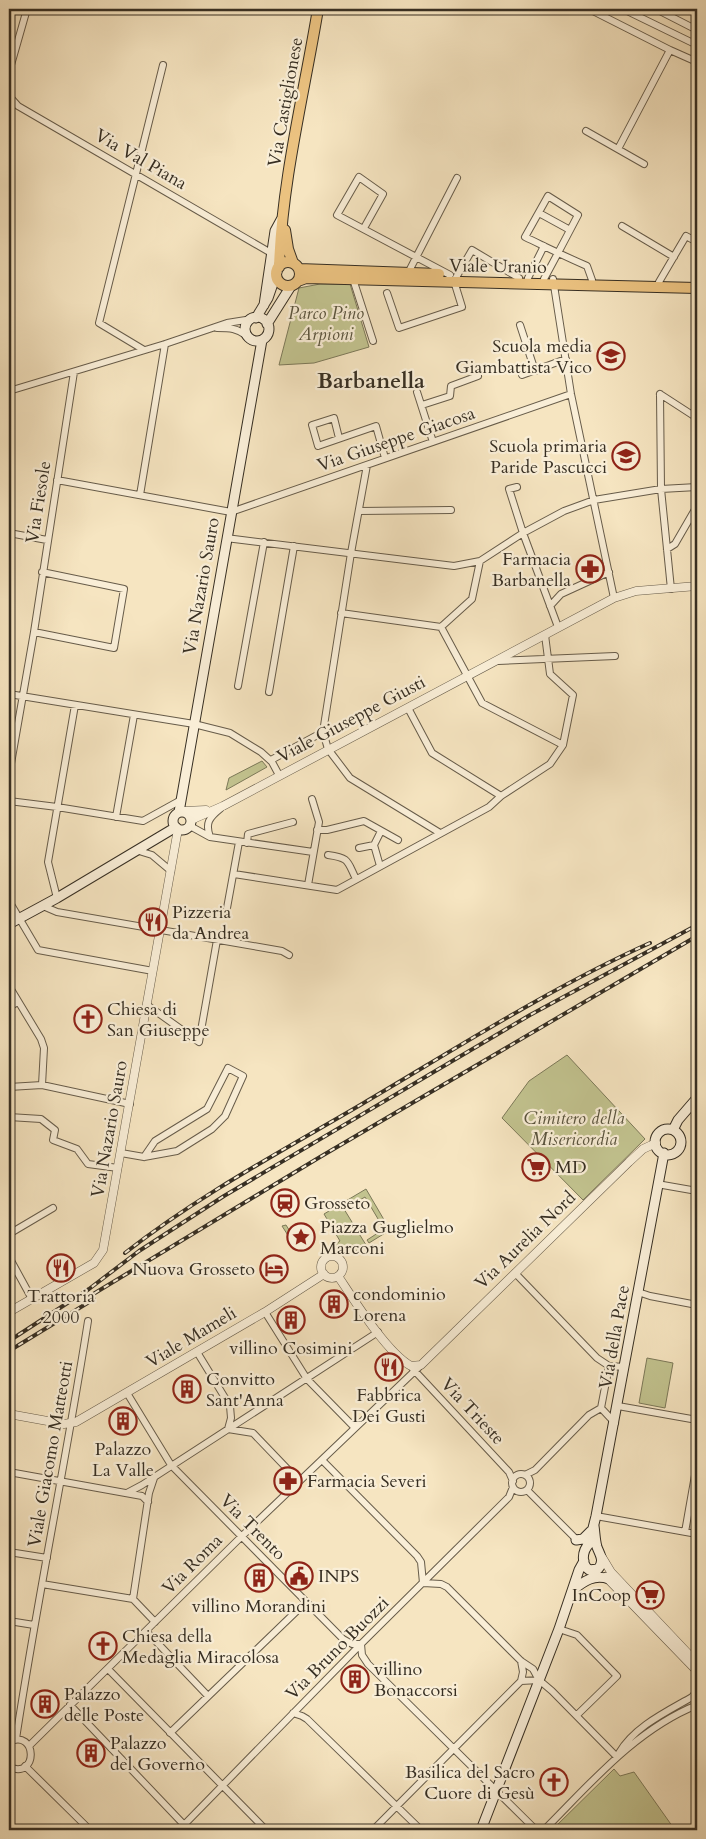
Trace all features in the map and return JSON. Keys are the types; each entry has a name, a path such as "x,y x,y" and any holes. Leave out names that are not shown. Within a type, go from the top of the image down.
{"main road":[{"name":"Via Castiglionese","path":"249,338 245,328 264,305 278,270 284,200 318,9"},
{"name":"Via Castiglionese","path":"257,367 262,340 269,331 267,324 300,275 285,237 284,200"},
{"name":"Via Castiglionese","path":"264,305 275,231 282,218"},
{"path":"294,283 280,283 278,270 285,263 296,266"},
{"name":"Viale Uranio","path":"296,266 407,277"},
{"name":"Viale Uranio","path":"454,277 697,283"},
{"name":"Viale Uranio","path":"294,283 306,278 454,277 524,278 697,288"},
{"path":"254,318 262,319 267,324"},
{"path":"249,338 256,341 262,340"},
{"path":"249,338 255,350 257,367"},
{"name":"Via Nazario Sauro","path":"179,813 257,367"},
{"path":"179,813 189,814 190,823"},
{"path":"177,828 173,821 179,813"},
{"path":"162,835 164,829 179,813"},
{"name":"Viale Giuseppe Giusti","path":"9,924 57,898 162,835 177,828 184,830 190,823"},
{"name":"Via Aurelia Nord","path":"656,1143 659,1133 666,1129 673,1130 678,1120 697,1098"},
{"path":"656,1143 658,1150 664,1154 672,1154 680,1146 680,1138 673,1130"},
{"name":"Via della Pace","path":"481,1830 559,1629 577,1575 591,1545 664,1154"},
{"path":"576,1540 583,1539 594,1524"},
{"name":"Via della Pace","path":"573,1590 593,1570 601,1566 601,1556 591,1545"},
{"path":"584,1558 587,1569 593,1570"},
{"path":"573,1590 590,1578 609,1579"}],"street":[{"path":"9,72 27,9"},
{"path":"589,9 603,11 670,50 697,62"},
{"path":"623,9 697,44"},
{"path":"656,9 697,30"},
{"path":"618,149 670,50"},
{"path":"144,350 99,323 162,64"},
{"name":"Via Val Piana","path":"9,82 10,97 18,106 271,252"},
{"path":"586,131 644,164"},
{"path":"364,228 383,194 359,177 337,215 454,277 462,307 399,328 388,293"},
{"path":"407,277 457,178"},
{"path":"592,280 587,266 558,253 525,237 548,196 578,215 558,253 550,280 614,598"},
{"path":"539,212 570,230"},
{"path":"622,226 674,257"},
{"path":"659,282 686,236 697,242"},
{"path":"454,277 472,250 524,278 544,246"},
{"path":"353,279 373,340"},
{"path":"9,391 165,344 227,323 254,318"},
{"path":"520,325 535,371"},
{"path":"214,328 233,328 240,330 249,338"},
{"path":"140,496 165,344"},
{"path":"522,375 566,359"},
{"name":"Via Fiesole","path":"9,775 34,632 74,372"},
{"path":"422,405 450,396 451,386 478,376"},
{"path":"417,392 433,442"},
{"name":"Via Giuseppe Giacosa","path":"231,512 572,394"},
{"path":"671,589 662,489 660,394 697,418"},
{"path":"340,438 334,418 312,426 318,446 376,426 385,458"},
{"path":"367,465 350,553 323,732 328,749 350,778 440,833"},
{"path":"56,480 231,512"},
{"path":"517,487 510,489 523,533 558,627"},
{"path":"226,538 454,566 480,561 523,533 564,510 594,500 662,489 697,487"},
{"path":"667,550 675,544 697,506"},
{"path":"359,511 451,510"},
{"path":"9,533 47,540"},
{"path":"238,686 264,542"},
{"path":"269,692 294,546"},
{"path":"441,627 472,599 480,561"},
{"path":"34,632 114,648 124,589 42,572"},
{"path":"550,606 561,594 609,572"},
{"name":"Viale Giuseppe Giusti","path":"190,823 614,598 636,591 697,586"},
{"path":"341,613 441,627"},
{"path":"441,627 482,703 563,746"},
{"path":"234,874 337,890 488,807 501,796 550,764 563,746 573,695 550,674 545,635"},
{"name":"Viale Giuseppe Giusti","path":"495,661 615,656"},
{"path":"9,694 194,724 230,733 261,752 270,760 279,775"},
{"path":"57,898 48,862 74,705"},
{"path":"408,708 432,753 501,796"},
{"path":"116,817 134,715"},
{"path":"270,760 323,732"},
{"path":"308,885 319,822 312,799"},
{"path":"9,801 143,821 181,800"},
{"path":"210,837 207,826 208,821 223,806"},
{"name":"Viale Giuseppe Giusti","path":"179,813 202,811 223,806"},
{"path":"318,830 327,830 364,821 398,840"},
{"path":"247,843 248,834 292,822"},
{"path":"190,823 210,837 314,852"},
{"name":"Via Nazario Sauro","path":"32,1299 94,1262 103,1250 171,871 177,828"},
{"path":"380,866 374,845 381,831"},
{"path":"227,908 239,842"},
{"path":"359,848 374,845"},
{"path":"139,850 152,855 171,871"},
{"path":"328,855 343,857 356,879"},
{"path":"9,901 38,950 153,971"},
{"path":"43,906 57,912 282,951 288,956"},
{"path":"147,1005 199,1042 217,940"},
{"path":"9,986 41,1039 44,1048 42,1084"},
{"path":"9,1007 18,1002"},
{"path":"121,1153 144,1157 178,1151 212,1129 224,1116 243,1076 228,1068 207,1108 155,1141 144,1157"},
{"path":"9,1087 42,1084 130,1104"},
{"path":"9,1117 41,1119 55,1130 53,1140 77,1149 88,1164 118,1168"},
{"name":"Via Aurelia Nord","path":"421,1365 629,1162 643,1149 656,1143"},
{"path":"657,1184 697,1192"},
{"path":"9,1234 53,1208"},
{"path":"9,1256 32,1299 9,1312"},
{"path":"330,1256 335,1256 342,1260 344,1265 342,1272 338,1276 331,1278 324,1274 321,1266 323,1261 330,1256"},
{"path":"515,1273 598,1358 609,1366 625,1368"},
{"name":"Viale Mameli","path":"72,1424 265,1312 324,1274"},
{"name":"Via Trieste","path":"338,1276 378,1332 510,1472 513,1484"},
{"path":"638,1292 697,1305"},
{"path":"265,1312 307,1379 355,1428"},
{"name":"Viale Giacomo Matteotti","path":"12,1740 62,1481 88,1321"},
{"path":"127,1493 378,1332"},
{"path":"197,1352 230,1406 231,1418 228,1429"},
{"path":"408,1364 413,1366 421,1365"},
{"name":"Via Roma","path":"29,1746 241,1537 421,1365"},
{"path":"528,1490 518,1491 513,1484 518,1475 525,1475 535,1470 589,1415 601,1408 609,1366"},
{"name":"Via Trento","path":"127,1393 172,1465 343,1639 352,1644 361,1644"},
{"path":"618,1406 697,1420"},
{"path":"601,1408 615,1423"},
{"path":"9,1414 72,1424"},
{"path":"228,1429 253,1432 299,1481"},
{"path":"322,1460 417,1556 421,1562 423,1583 441,1584 447,1587 521,1661 533,1669 539,1680 618,1756"},
{"path":"685,1532 697,1464"},
{"path":"9,1472 142,1496 148,1502"},
{"path":"525,1475 530,1480 528,1490"},
{"path":"133,1599 150,1487 154,1477"},
{"name":"Via Bruno Buozzi","path":"181,1827 508,1497 513,1484"},
{"path":"528,1490 576,1540 584,1545 591,1545"},
{"path":"594,1524 697,1534"},
{"path":"576,1540 584,1558"},
{"path":"9,1552 47,1558"},
{"path":"601,1556 611,1572 697,1663"},
{"path":"593,1570 609,1579 697,1671"},
{"path":"42,1584 133,1599 155,1622"},
{"path":"170,1733 306,1602"},
{"path":"9,1621 34,1625"},
{"path":"559,1629 577,1635 617,1676 577,1715"},
{"path":"146,1631 208,1696"},
{"path":"361,1644 362,1655 368,1664 536,1830"},
{"path":"373,1830 521,1681 523,1672 521,1661"},
{"path":"108,1669 266,1830"},
{"path":"521,1681 539,1680"},
{"path":"618,1756 626,1741 648,1723 692,1697 697,1691"},
{"path":"70,1705 181,1827 189,1830"},
{"path":"544,1830 618,1756 651,1731 697,1705"},
{"path":"293,1714 307,1719 421,1830"},
{"path":"9,1767 15,1769 25,1766 29,1763 31,1754 29,1746 21,1740 12,1740"},
{"path":"25,1766 90,1830"}],"green space":[{"name":"Parco Pino Arpioni","path":"320,284 350,284 369,347 314,363 279,365 299,288"},
{"path":"262,761 267,767 226,790 229,778"},
{"name":"Cimitero della Misericordia","path":"567,1055 645,1139 583,1200 502,1118 529,1081"},
{"path":"366,1189 390,1230 369,1243 367,1240 384,1229 365,1197 344,1209 366,1245 355,1252 343,1253 335,1245 340,1241 324,1214"},
{"path":"286,1225 301,1249 298,1251 282,1226"},
{"path":"647,1358 673,1363 665,1408 639,1403"},
{"path":"614,1769 620,1776 634,1772 675,1830 552,1830"}],"railway":[{"path":"9,1341 89,1289 139,1251 224,1196 530,1015 697,925"},
{"path":"85,1299 320,1157 697,936"},
{"path":"125,1253 211,1193 469,1040 576,979 650,943"},
{"path":"9,1351 94,1299"}],"place":[{"name":"Scuola media Giambattista Vico","path":"611,356"},
{"name":"Scuola primaria Paride Pascucci","path":"626,456"},
{"name":"Farmacia Barbanella","path":"590,569"},
{"name":"Pizzeria da Andrea","path":"153,922"},
{"name":"Chiesa di San Giuseppe","path":"88,1019"},
{"name":"MD","path":"536,1167"},
{"name":"Grosseto","path":"285,1203"},
{"name":"Piazza Guglielmo Marconi","path":"301,1237"},
{"name":"Trattoria 2000","path":"61,1268"},
{"name":"Nuova Grosseto","path":"274,1269"},
{"name":"condominio Lorena","path":"334,1304"},
{"name":"villino Cosimini","path":"291,1320"},
{"name":"Fabbrica Dei Gusti","path":"389,1367"},
{"name":"Convitto Sant'Anna","path":"187,1389"},
{"name":"Palazzo La Valle","path":"123,1421"},
{"name":"Farmacia Severi","path":"288,1481"},
{"name":"INPS","path":"299,1576"},
{"name":"villino Morandini","path":"259,1578"},
{"name":"InCoop","path":"650,1595"},
{"name":"Chiesa della Medaglia Miracolosa","path":"103,1646"},
{"name":"villino Bonaccorsi","path":"355,1679"},
{"name":"Palazzo delle Poste","path":"45,1704"},
{"name":"Palazzo del Governo","path":"91,1753"},
{"name":"Basilica del Sacro Cuore di Gesù","path":"554,1782"}],"district":[{"name":"Barbanella","path":"371,380"}]}
